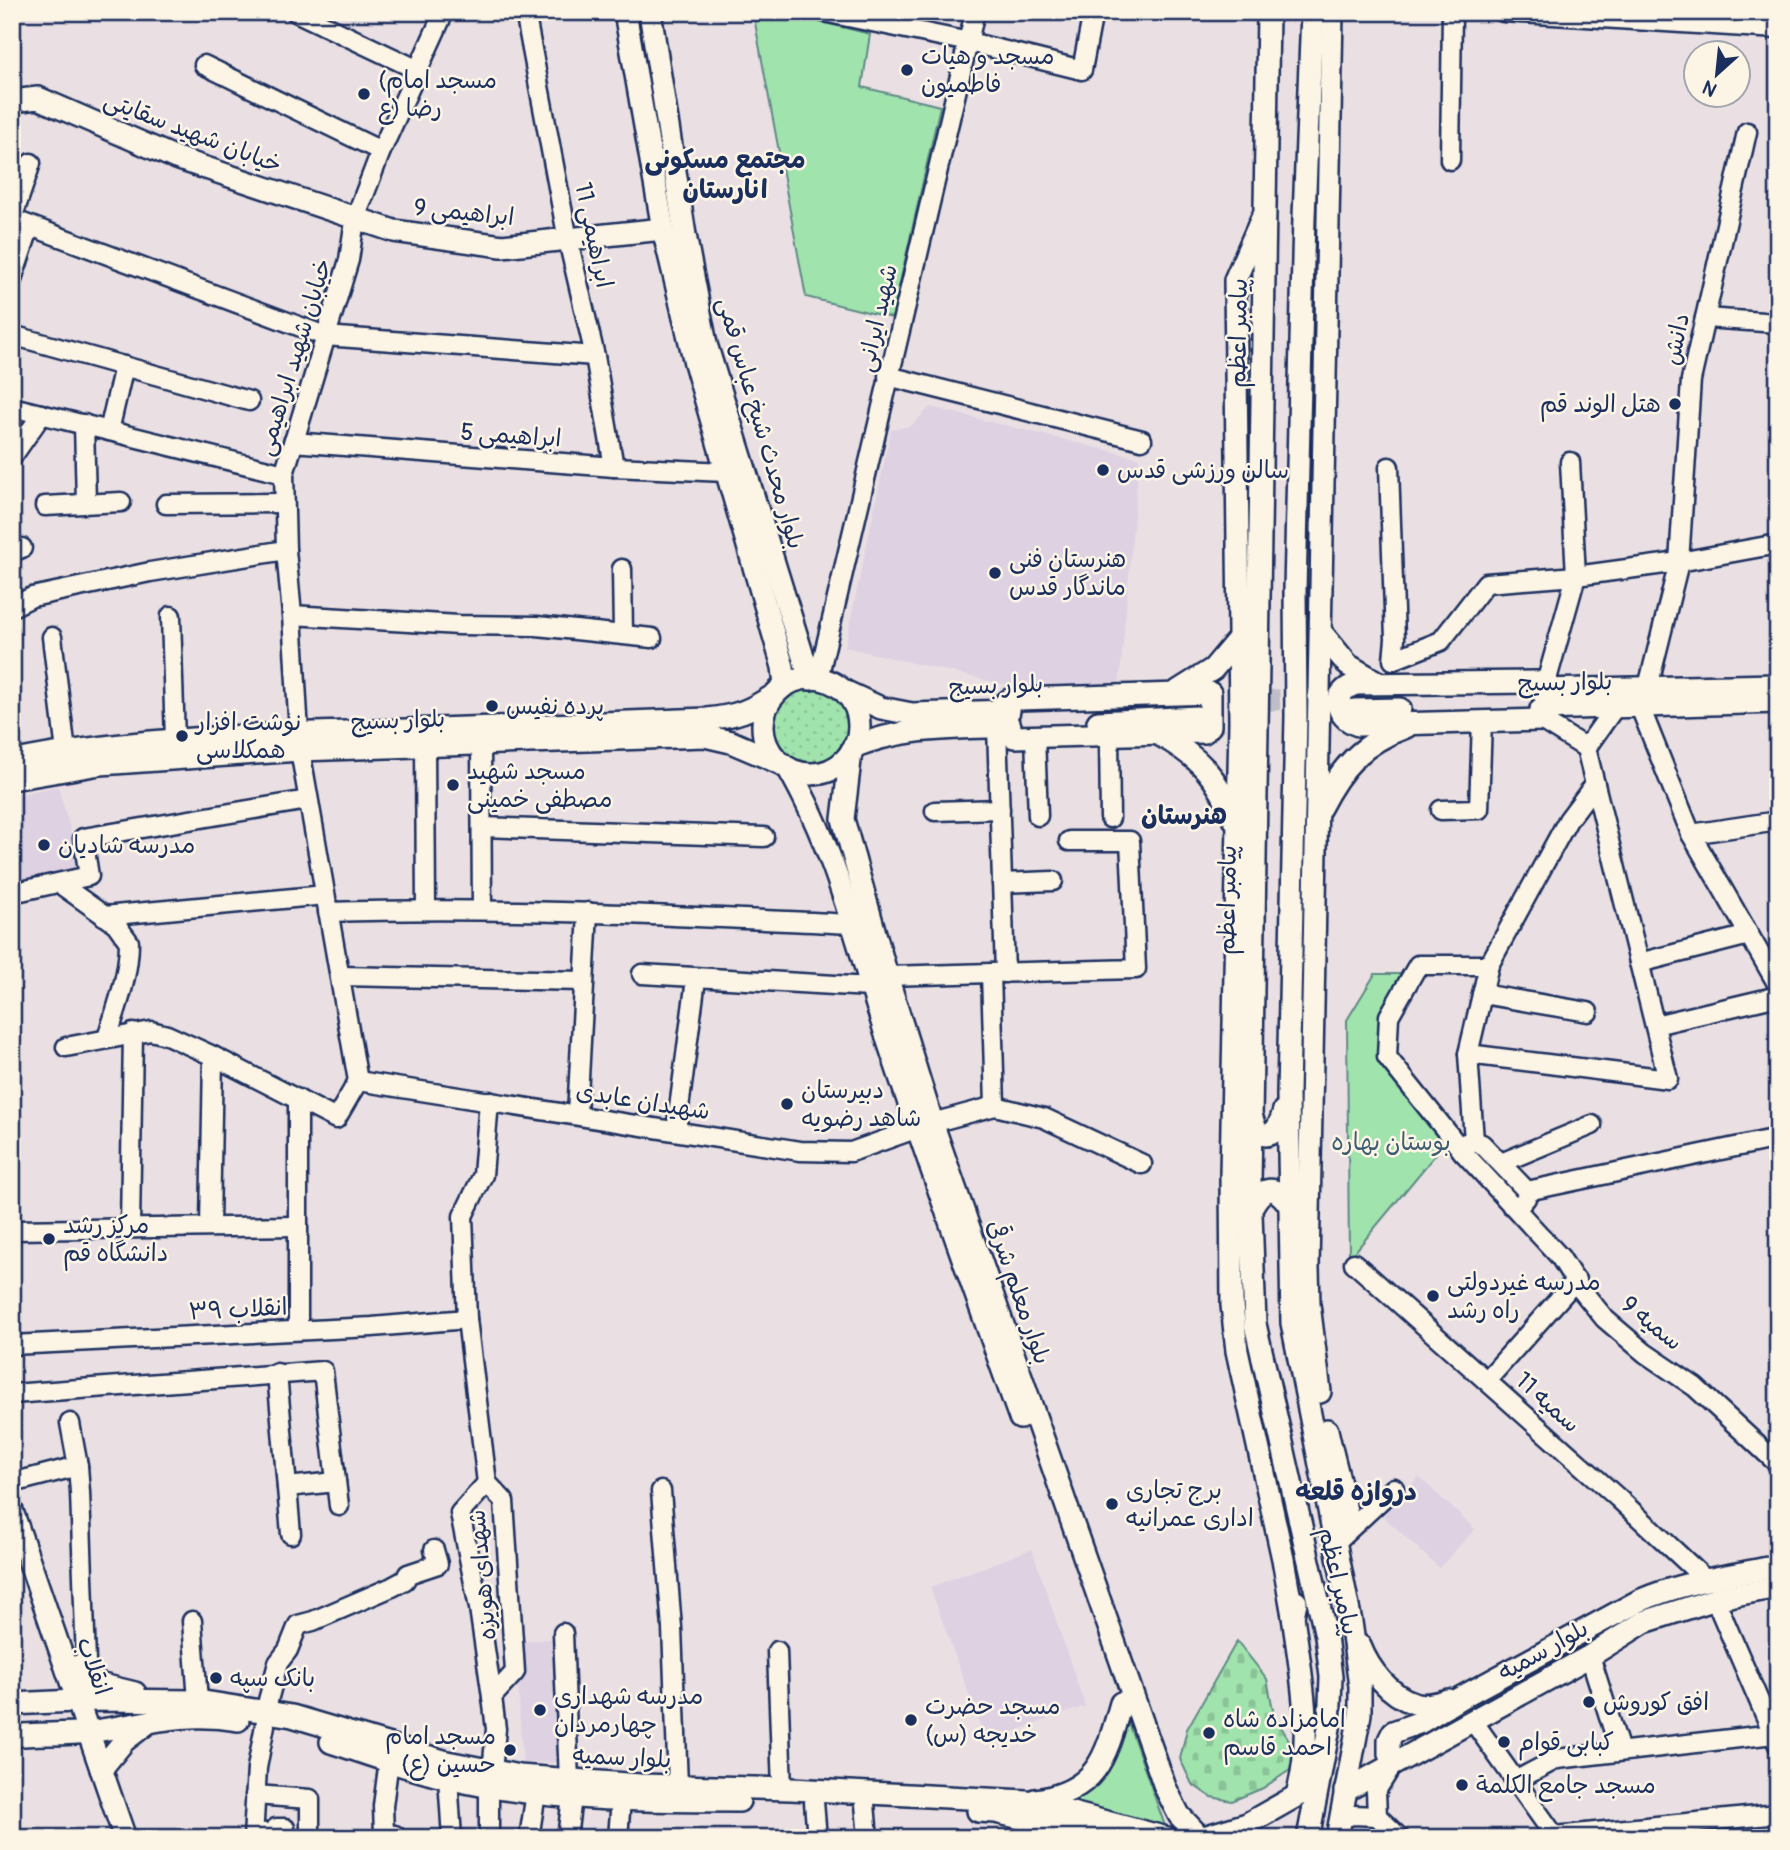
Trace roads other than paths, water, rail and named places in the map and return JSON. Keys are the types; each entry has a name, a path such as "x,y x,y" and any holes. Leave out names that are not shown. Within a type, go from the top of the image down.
{"main road":[{"path":"625,12 663,229 695,363 783,667 779,690 766,708 764,739 771,753 785,766 811,774 827,771 841,764 858,737 859,720 854,705 844,691 831,682 814,679 800,679 779,690"},
{"name":"بلوار محدث شیخ عباس قمی","path":"650,12 683,225 706,344 799,640 814,679"},
{"name":"پیامبر اعظم","path":"1268,12 1266,210 1248,691 1251,1209 1255,1324 1326,1636 1331,1677 1329,1728 1308,1838"},
{"name":"پیامبر اعظم","path":"1312,12 1295,590 1296,716 1288,1095 1292,1322 1358,1667 1360,1714 1338,1828"},
{"path":"1332,12 1308,1304 1316,1371 1331,1453 1342,1485 1347,1517 1333,1539"},
{"name":"خیابان شهید سقایتی","path":"12,102 38,98 176,158 355,219"},
{"path":"1169,1837 1183,1833 1204,1836 1247,1824 1297,1795 1322,1770 1306,1716 1283,1559 1237,1351 1232,1305 1231,1186 1238,830 1248,691 1239,638 1235,280 1266,210"},
{"path":"1304,217 1329,265"},
{"name":"ابراهیمی 9","path":"355,219 394,231 502,246 663,229"},
{"path":"1321,632 1348,665 1378,683"},
{"path":"1175,693 1213,669 1239,638"},
{"path":"1485,681 1548,700 1482,721 1358,724 1348,722 1339,702 1344,690 1356,684 1485,681"},
{"name":"بلوار بسیج","path":"1354,703 1644,697 1778,685"},
{"name":"بلوار بسیج","path":"12,779 100,764 298,742 707,719 751,710 779,690"},
{"name":"بلوار بسیج","path":"844,691 881,708 912,714 996,719"},
{"path":"1175,693 1210,693 1210,726 1204,732 1014,737 996,719 1009,700 1175,693"},
{"name":"بلوار بسیج","path":"1548,700 1615,707 1644,697 1778,702"},
{"name":"بلوار بسیج","path":"852,750 888,734 996,719 1197,710"},
{"path":"1317,813 1343,768 1362,750 1385,735 1418,723"},
{"path":"1158,734 1184,749 1203,765 1225,795 1238,830"},
{"name":"بلوار بسیج","path":"12,762 66,752 175,741 425,745 705,736 731,742 785,766"},
{"name":"بلوار معلم شرقی","path":"852,750 843,819 879,981 925,1126 1169,1837"},
{"name":"بلوار معلم شرقی","path":"785,766 824,837 853,923 879,981"},
{"path":"1249,1110 1258,1132 1271,1135 1281,1121 1288,1095"},
{"name":"بلوار معلم شرقی","path":"925,1126 1164,1787 1179,1815 1204,1836"},
{"path":"1251,1209 1258,1196 1273,1190 1290,1206"},
{"name":"انقلاب","path":"12,1511 125,1838"},
{"name":"بلوار سمیه","path":"1460,1698 1639,1601 1669,1588 1778,1566"},
{"path":"1293,1616 1310,1572"},
{"name":"بلوار سمیه","path":"1345,1791 1590,1656 1644,1622 1715,1599 1778,1587"},
{"path":"1350,1622 1364,1656 1383,1682 1398,1694 1414,1703 1428,1705 1460,1698"},
{"path":"69,1673 168,1701"},
{"path":"1398,1762 1389,1754 1389,1740 1393,1732 1420,1723 1460,1698"},
{"path":"119,1701 114,1704 110,1714 112,1720 123,1725"},
{"name":"بلوار سمیه","path":"12,1704 198,1701 265,1719 291,1730 448,1779 491,1779 571,1789 621,1799 814,1802 996,1812 1102,1838"},
{"path":"1026,1801 1068,1793 1094,1772 1110,1744 1121,1703"},
{"name":"بلوار سمیه","path":"12,1736 89,1732 153,1720 200,1717 265,1719 292,1716 447,1762 536,1793 571,1789 678,1786 1026,1801 1169,1837"},
{"path":"1297,1795 1304,1770 1306,1716"},
{"path":"101,1769 132,1734 153,1720"}],"street":[{"path":"296,12 416,69"},
{"name":"خیابان شهید ابراهیمی","path":"358,1081 298,742 284,474 349,260 355,219 380,151 443,12"},
{"name":"ابراهیمی 11","path":"525,12 568,240 596,356 614,467"},
{"path":"824,12 1082,69 1093,12"},
{"name":"شهید ایرانی","path":"814,679 829,636 975,12"},
{"path":"1450,160 1452,12"},
{"path":"1503,12 1778,29"},
{"path":"204,65 380,151"},
{"name":"دانش","path":"1644,697 1679,562 1691,380 1747,132"},
{"path":"31,163 12,219 325,336 596,356"},
{"path":"12,280 30,226"},
{"path":"1705,318 1774,323"},
{"path":"12,335 249,401"},
{"path":"109,430 124,366"},
{"path":"888,376 1142,440"},
{"path":"12,407 284,474"},
{"path":"12,457 42,414"},
{"path":"84,424 86,503"},
{"name":"ابراهیمی 5","path":"293,442 614,467 726,471"},
{"path":"1468,1054 1668,1079 1586,748 1548,700 1576,576 1570,462"},
{"path":"1390,467 1395,639 1393,660 1441,641 1486,583 1576,576 1679,562 1778,544"},
{"path":"45,506 121,502"},
{"path":"166,504 284,503"},
{"path":"12,607 32,597 150,572 286,551"},
{"path":"622,569 622,634"},
{"path":"292,615 459,625 537,626 652,638"},
{"path":"171,616 175,741"},
{"path":"799,640 829,636"},
{"path":"52,637 66,752"},
{"path":"1644,697 1690,834 1778,985"},
{"path":"1586,748 1615,707"},
{"path":"996,719 1002,883 995,1106 1044,1118 1142,1164"},
{"path":"1441,810 1479,809 1482,721"},
{"path":"1109,735 1110,818"},
{"path":"1035,737 1038,816"},
{"path":"481,743 482,910"},
{"path":"425,745 426,908"},
{"path":"1468,1147 1468,1054 1489,965 1562,832 1595,784"},
{"path":"12,893 89,876 83,838 308,800"},
{"path":"935,811 1000,809"},
{"path":"1690,834 1778,821"},
{"path":"482,827 764,837"},
{"path":"642,974 696,979 879,981 998,973 1136,969 1130,841 1069,841"},
{"path":"1002,883 1053,881"},
{"path":"60,884 121,929 129,942 128,964 121,996 107,1038"},
{"path":"104,916 327,903 853,923"},
{"path":"577,1115 588,912"},
{"path":"1639,963 1749,935"},
{"path":"1468,1147 1387,1057 1389,1016 1418,965 1489,965"},
{"path":"340,976 583,981"},
{"path":"676,1131 696,979"},
{"path":"1482,994 1588,1012"},
{"path":"1655,1025 1778,996"},
{"path":"66,1047 133,1033 151,1031 167,1035 336,1119 358,1081"},
{"path":"130,1228 133,1033"},
{"path":"210,1226 213,1056"},
{"name":"شهیدان عابدی","path":"358,1081 800,1151 851,1152 925,1126 995,1106"},
{"path":"298,1100 298,1330"},
{"name":"شهدای هویزه","path":"489,1101 483,1175 463,1216 467,1319 487,1483 504,1501 515,1672 492,1697"},
{"path":"1501,1163 1592,1125"},
{"path":"1527,1191 1778,1138"},
{"path":"1468,1147 1482,1144 1527,1191"},
{"name":"سمیه 9","path":"1468,1147 1511,1205 1560,1256 1605,1319 1645,1353 1695,1387 1778,1464"},
{"path":"1511,1205 1520,1205 1526,1198 1527,1191"},
{"path":"12,1230 297,1226"},
{"name":"سمیه 11","path":"1354,1263 1706,1580"},
{"path":"1487,1380 1576,1280"},
{"name":"انقلاب ۳۹","path":"12,1345 372,1327 467,1319"},
{"path":"12,1394 323,1371 339,1506"},
{"path":"277,1373 291,1534"},
{"path":"69,1673 86,1662 78,1466 70,1423"},
{"path":"12,1483 78,1466"},
{"path":"287,1488 336,1482"},
{"path":"487,1483 460,1513 479,1608 496,1728 489,1835"},
{"path":"1333,1539 1394,1488"},
{"path":"661,1491 672,1628 678,1786"},
{"path":"285,1828 276,1828 276,1834 253,1835 257,1768 278,1662 288,1650 298,1625 313,1621 405,1580 408,1574 438,1564 434,1550"},
{"path":"1516,1781 1557,1759 1620,1751 1776,1739 1715,1599"},
{"path":"192,1621 198,1701"},
{"path":"564,1633 571,1789 567,1838"},
{"path":"777,1651 782,1789"},
{"path":"1590,1656 1620,1751"},
{"path":"1473,1721 1555,1837 1778,1814"},
{"path":"389,1760 383,1806 383,1834 395,1835 395,1838"},
{"path":"1398,1762 1376,1791 1377,1815 1400,1838"},
{"path":"448,1779 452,1838"},
{"path":"529,1838 536,1793"},
{"path":"255,1795 310,1799 310,1838"},
{"path":"618,1838 621,1799"},
{"path":"814,1802 817,1838"},
{"path":"865,1804 869,1838"},
{"path":"1338,1828 1353,1815 1377,1815"}],"tunnel":[{"path":"1197,704 1355,696"}],"place":[{"name":"مسجد و هیات فاطمیون","path":"907,70"},
{"name":"(مسجد امام رضا (ع","path":"364,94"},
{"name":"هتل الوند قم","path":"1675,404"},
{"name":"سالن ورزشی قدس","path":"1103,470"},
{"name":"هنرستان فنی ماندگار قدس","path":"995,573"},
{"name":"پرده نفیس","path":"492,706"},
{"name":"نوشت افزار همکلاسی","path":"182,736"},
{"name":"مسجد شهید مصطفی خمینی","path":"453,785"},
{"name":"مدرسه شادیان","path":"44,845"},
{"name":"دبیرستان شاهد رضویه","path":"787,1104"},
{"name":"مرکز رشد دانشگاه قم","path":"49,1239"},
{"name":"مدرسه غیردولتی راه رشد","path":"1433,1296"},
{"name":"برج تجاری اداری عمرانیه","path":"1112,1504"},
{"name":"بانک سپه","path":"216,1678"},
{"name":"افق کوروش","path":"1589,1702"},
{"name":"مدرسه شهداری چهارمردان","path":"540,1710"},
{"name":"مسجد حضرت خدیجه (س)","path":"911,1720"},
{"name":"امامزاده شاه احمد قاسم","path":"1209,1733"},
{"name":"کبابی قوام","path":"1504,1742"},
{"name":"مسجد امام حسین (ع)","path":"510,1750"},
{"name":"مسجد جامع الکلمة","path":"1462,1785"}],"district":[{"name":"مجتمع مسکونی انارستان","path":"725,174"},
{"name":"هنرستان","path":"1184,815"},
{"name":"دروازه قلعه","path":"1356,1491"}],"park label":[{"name":"بوستان بهاره","path":"1391,1142"}]}
